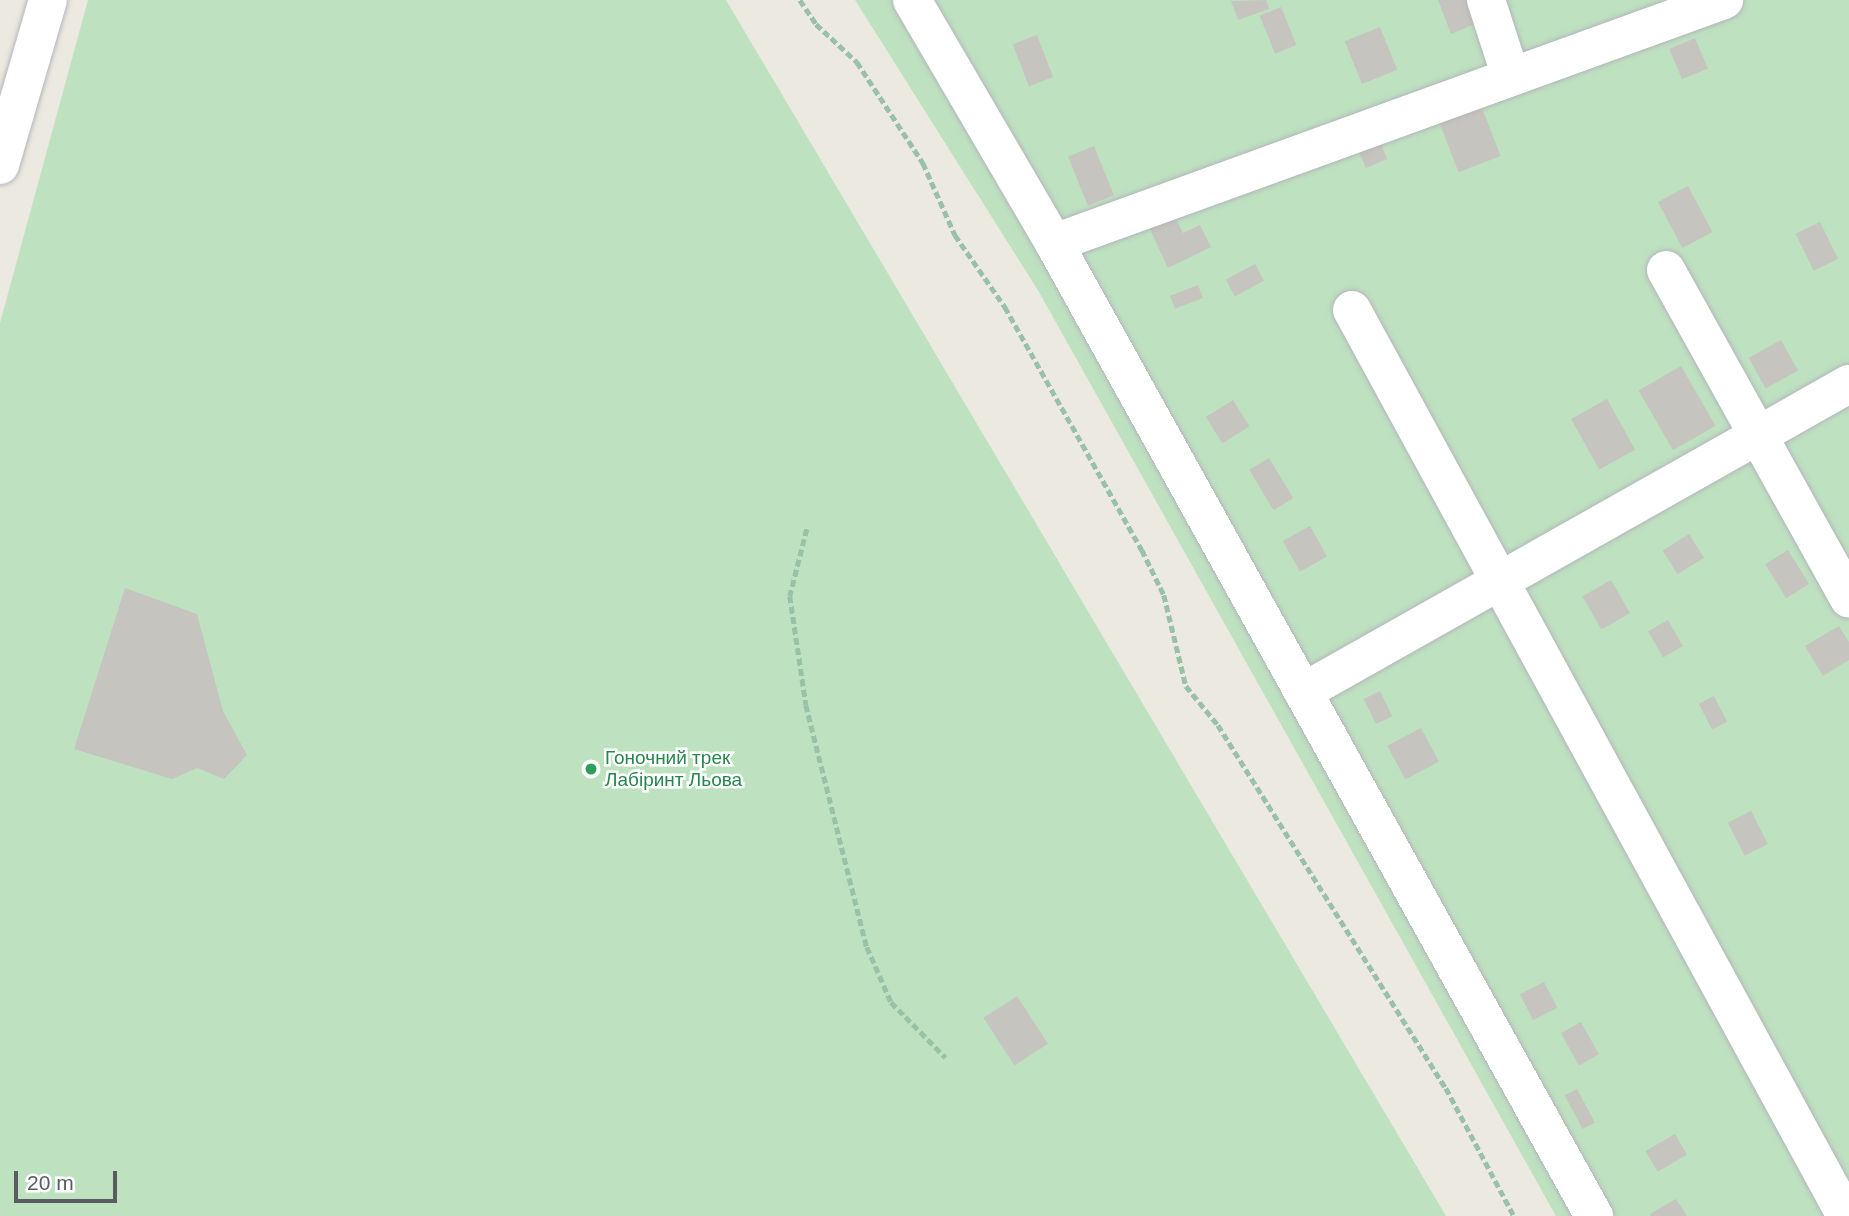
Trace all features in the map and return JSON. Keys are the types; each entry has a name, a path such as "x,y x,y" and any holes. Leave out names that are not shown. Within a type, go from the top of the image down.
{"street":[{"path":"0,165 47,0"},
{"path":"912,0 1054,243 1594,1216"},
{"path":"1486,0 1511,77"},
{"path":"1054,243 1724,0"},
{"path":"1666,270 1849,599"},
{"path":"1352,310 1846,1216"},
{"path":"1303,692 1849,384"}],"path":[{"path":"800,0 816,24 858,62 923,163 955,235 1005,306 1142,550 1164,595 1186,686 1218,725 1431,1065 1514,1216"},
{"path":"807,530 790,596 792,610 806,705 867,947 891,1002 946,1058"}],"green space":[{"name":"Гоночний трек Лабіринт Льова","path":"88,0 726,0 1446,1216 0,1216 0,323"},
{"path":"855,0 1849,0 1849,1216 1556,1216 1039,292"}],"building":[{"path":"1266,0 1269,9 1238,20 1231,1"},
{"path":"1438,0 1473,0 1482,21 1451,34"},
{"path":"1281,7 1296,45 1275,54 1260,16"},
{"path":"1380,27 1397,70 1362,84 1345,41"},
{"path":"1037,35 1053,77 1029,86 1013,44"},
{"path":"1695,38 1708,68 1682,79 1669,49"},
{"path":"1479,100 1501,156 1458,172 1437,116"},
{"path":"1377,135 1387,159 1366,168 1356,144"},
{"path":"1094,146 1114,195 1088,206 1068,156"},
{"path":"1688,186 1712,232 1682,248 1658,202"},
{"path":"1173,213 1183,233 1200,225 1211,247 1168,268 1148,225"},
{"path":"1820,222 1838,259 1814,271 1796,234"},
{"path":"1255,264 1264,281 1235,296 1226,279"},
{"path":"1198,285 1203,298 1175,309 1170,296"},
{"path":"1781,340 1798,371 1766,389 1749,358"},
{"path":"1681,366 1716,426 1673,450 1639,390"},
{"path":"1607,399 1635,450 1599,470 1571,419"},
{"path":"1233,400 1249,426 1222,443 1206,417"},
{"path":"1269,458 1293,498 1273,510 1249,470"},
{"path":"1310,526 1327,557 1300,572 1283,541"},
{"path":"1689,534 1704,558 1678,574 1663,550"},
{"path":"1788,550 1809,584 1786,598 1765,564"},
{"path":"1611,580 1630,613 1601,629 1582,596"},
{"path":"125,588 197,614 223,711 247,755 224,779 197,768 172,779 74,749"},
{"path":"1668,620 1683,646 1663,657 1648,632"},
{"path":"1839,626 1849,642 1849,660 1823,676 1805,646"},
{"path":"1380,691 1392,716 1376,724 1364,699"},
{"path":"1714,696 1727,722 1712,730 1699,704"},
{"path":"1421,728 1439,762 1405,779 1387,746"},
{"path":"1751,811 1768,844 1745,856 1728,823"},
{"path":"1544,982 1557,1008 1533,1020 1520,994"},
{"path":"1017,996 1048,1044 1014,1066 983,1018"},
{"path":"1581,1022 1599,1054 1579,1066 1561,1033"},
{"path":"1577,1089 1595,1123 1582,1129 1565,1096"},
{"path":"1675,1134 1687,1155 1658,1172 1646,1151"},
{"path":"1676,1199 1687,1216 1651,1216 1650,1214"}],"place":[{"name":"Гоночний трек Лабіринт Льова","path":"591,769"}]}
